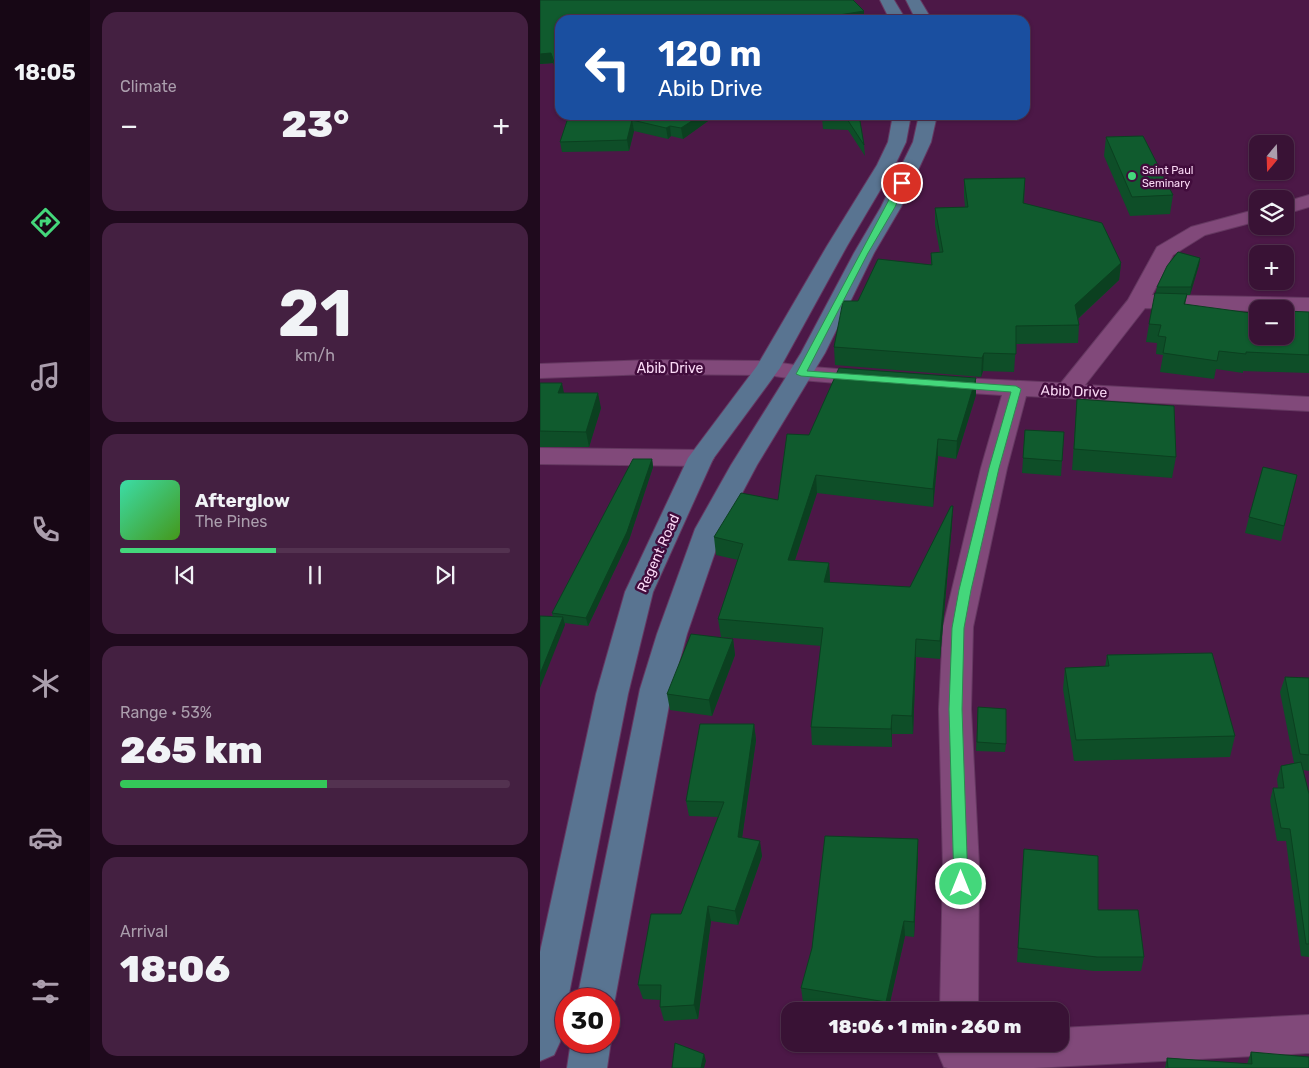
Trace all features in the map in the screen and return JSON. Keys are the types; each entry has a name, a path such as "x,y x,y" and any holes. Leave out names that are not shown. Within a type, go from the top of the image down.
{"main road":[{"path":"887,0 895,15"},
{"path":"913,0 921,15"},
{"name":"Regent Road","path":"540,1042 547,971 576,870 612,694 639,592 701,458 768,368 886,165 898,142 901,120"},
{"path":"598,988 656,689 672,634 709,529 744,465 801,374 864,253 891,207 922,142 927,120"},
{"path":"576,870 620,869"},
{"path":"588,1068 590,1053"}],"street":[{"path":"1294,205 1309,201"},
{"path":"1068,390 1138,302 1164,251 1198,231 1249,217"},
{"path":"1138,302 1309,304"},
{"name":"Abib Drive","path":"540,371 651,367 768,368 801,374 892,380"},
{"name":"Abib Drive","path":"920,382 1016,389 1068,390 1309,404"},
{"path":"959,1002 961,866 955,709 958,628 965,590 994,468 1016,389"},
{"path":"540,456 701,458"},
{"path":"958,1055 1309,1034"}],"building":[{"path":"540,0 853,0 864,11 839,15 555,15 555,65 551,53 540,54"},
{"path":"567,120 632,120 627,140 560,142"},
{"path":"632,120 693,120 681,128 670,126 666,128"},
{"path":"848,120 860,120 864,145"},
{"path":"1143,136 1173,195 1132,197 1106,137"},
{"path":"1025,178 1023,203 1102,223 1121,263 1075,305 1079,325 1016,326 1016,354 984,353 982,358 834,347 843,301 858,301 878,259 932,265 931,253 943,252 935,208 968,207 964,179"},
{"path":"1178,252 1200,258 1191,287 1157,287 1167,266"},
{"path":"1155,293 1187,294 1184,304 1249,313 1249,345 1294,345 1294,311 1309,312 1309,355 1246,352 1246,354 1219,351 1217,361 1163,353 1166,337 1158,336 1161,325 1149,324"},
{"path":"839,368 976,378 957,441 938,439 933,489 816,475 788,560 829,563 824,582 910,587 951,506 953,506 940,641 916,639 912,716 892,715 891,729 811,727 823,628 718,619 743,544 714,537 741,493 778,500 787,434 809,435"},
{"path":"540,383 562,383 558,393 598,393 586,432 540,431"},
{"path":"1077,399 1174,406 1176,457 1074,449"},
{"path":"1025,430 1064,432 1062,461 1023,458"},
{"path":"633,459 652,459 627,532 586,618 552,613"},
{"path":"1263,467 1297,475 1284,526 1249,517"},
{"path":"540,616 563,617 540,674"},
{"path":"691,634 733,639 709,700 667,694"},
{"path":"1212,653 1235,736 1076,740 1065,668 1109,666 1107,655"},
{"path":"1285,677 1309,678 1309,755 1300,754"},
{"path":"978,707 1006,709 1006,744 977,742"},
{"path":"700,724 754,724 738,837 760,841 735,911 708,906 694,1005 660,1007 661,985 638,985 651,914 681,914 724,802 686,801"},
{"path":"1301,762 1309,794 1309,944 1306,944 1290,829 1281,828 1273,788 1284,788 1281,766"},
{"path":"825,836 918,839 914,922 904,921 886,1002 801,988 812,948"},
{"path":"1024,849 1098,856 1098,910 1138,910 1144,957 1097,957 1018,948"},
{"path":"675,1043 704,1054 701,1068 672,1068"},
{"path":"1251,1052 1309,1057 1309,1068 1168,1068 1167,1058 1252,1064"}],"place":[{"name":"Saint Paul Seminary","path":"1132,176"}],"route":[{"path":"902,183 801,374 1016,389 994,468 965,590 958,628 955,709 961,884"}]}
